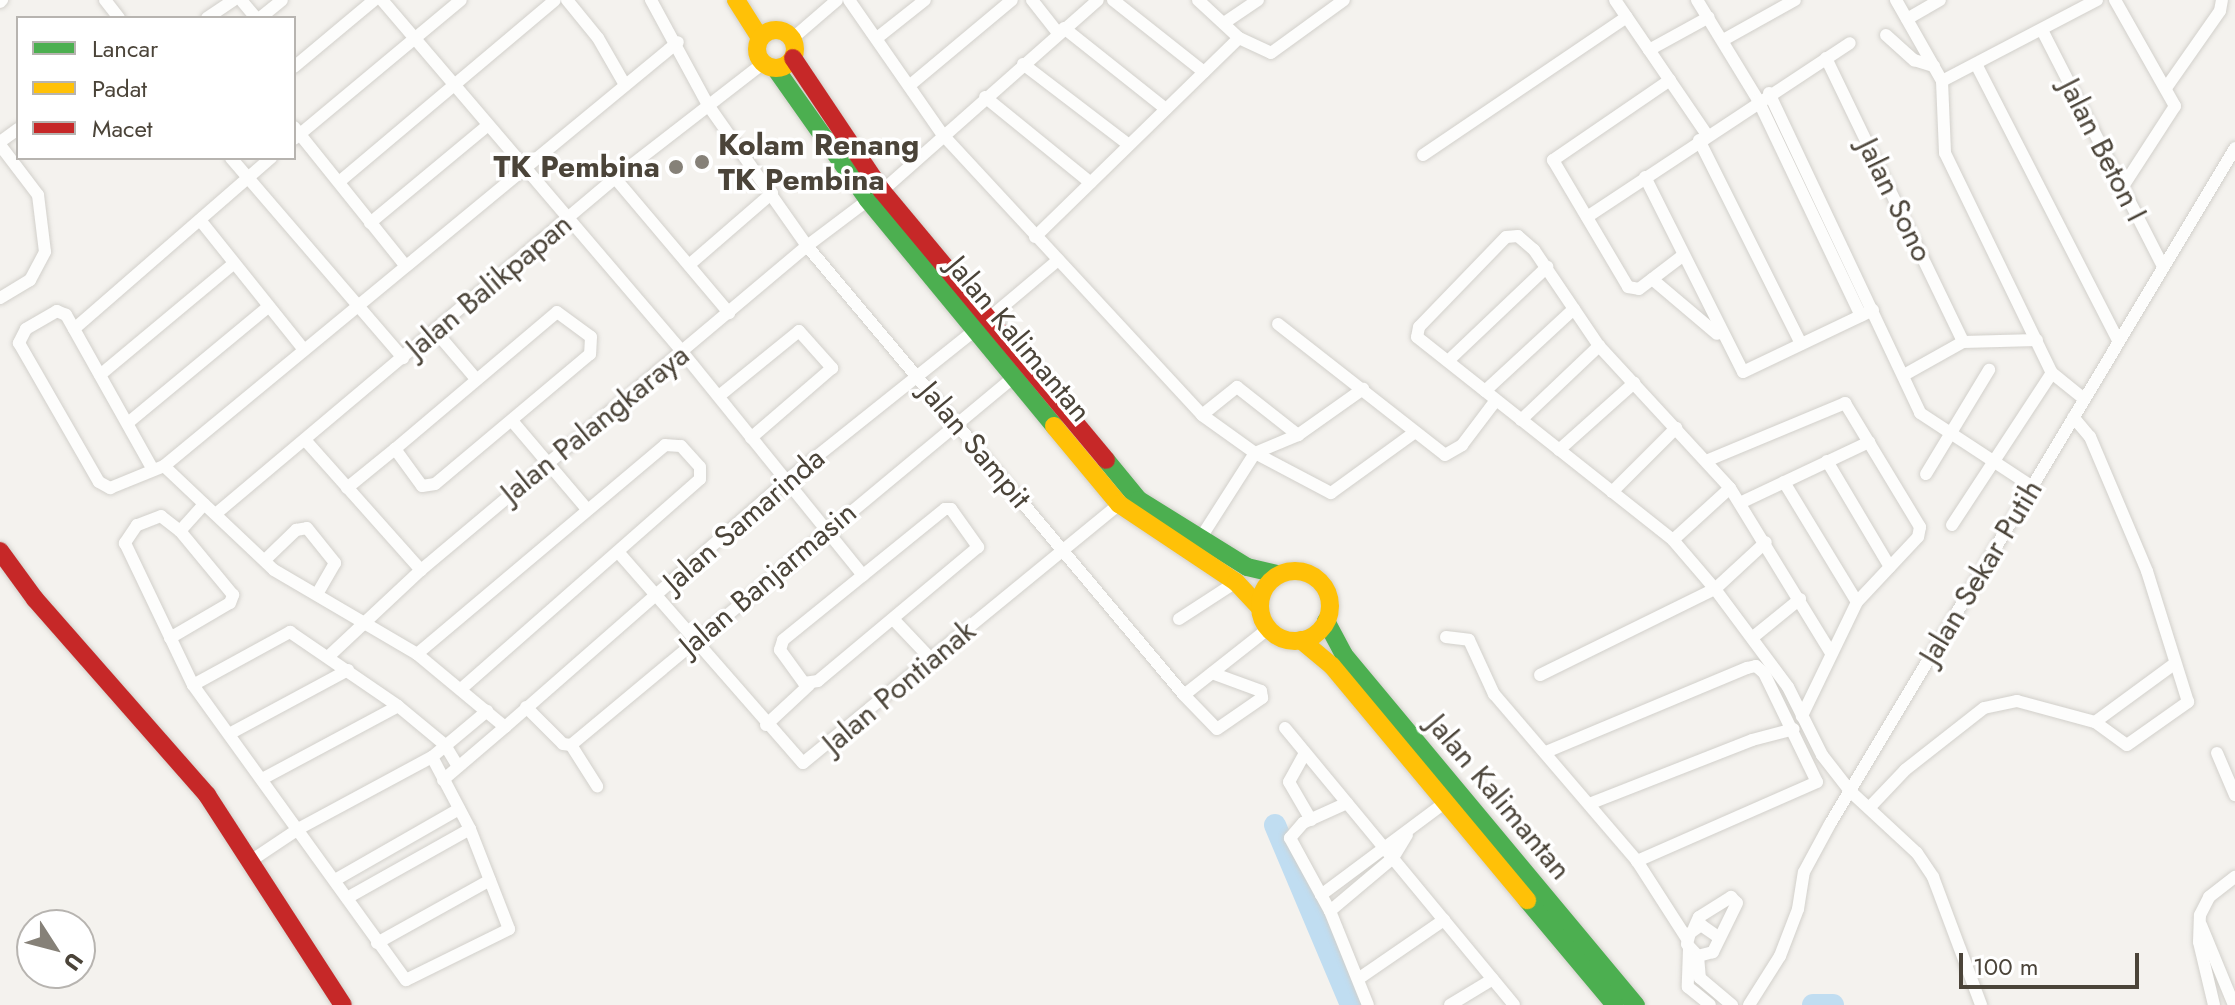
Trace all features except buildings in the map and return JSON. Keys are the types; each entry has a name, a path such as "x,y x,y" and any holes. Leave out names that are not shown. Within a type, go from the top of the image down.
{"main road":[{"path":"736,0 765,34"},
{"path":"749,0 765,34"},
{"path":"782,30 793,38 793,58 769,66 756,50 765,34 782,30"},
{"name":"Jalan Kalimantan","path":"793,58 875,196"},
{"name":"Jalan Kalimantan","path":"769,66 1080,442 1119,504 1236,582 1259,607"},
{"name":"Jalan Kalimantan","path":"982,324 1014,377 1139,500 1247,567 1278,574"},
{"path":"0,551 35,599 153,728 260,855 343,1005"},
{"path":"1300,570 1319,580 1330,600 1326,621 1301,640 1277,636 1268,629 1259,607 1268,582 1278,574 1300,570"},
{"name":"Jalan Kalimantan","path":"1326,621 1344,655 1615,1005"},
{"name":"Jalan Kalimantan","path":"1301,640 1324,656 1453,796 1636,1005"}],"street":[{"path":"105,0 117,16"},
{"path":"210,16 234,0"},
{"path":"241,0 256,16"},
{"path":"261,16 282,0"},
{"path":"296,65 374,0"},
{"path":"382,0 522,170 719,396 863,575"},
{"path":"404,264 339,182 296,134 461,0"},
{"path":"339,182 555,0"},
{"path":"567,0 598,38 625,85"},
{"name":"Jalan Sampit","path":"651,0 678,42 708,105 807,246 1184,695 1217,729 1262,698 1261,691 1212,673"},
{"path":"793,38 837,0"},
{"path":"849,0 943,135 1035,237 1092,291 1202,415 1255,453 1331,493 1414,433"},
{"path":"877,38 925,0"},
{"path":"909,86 1012,0"},
{"path":"1032,0 1061,31 1166,109"},
{"name":"Jalan Palangkaraya","path":"329,656 360,623 421,570 807,246 875,196 1098,0"},
{"path":"1113,0 1204,72"},
{"path":"1198,0 1239,38 1273,52 1344,0"},
{"path":"1224,23 1258,0"},
{"path":"1615,0 1670,80 1703,138 1801,344"},
{"path":"1697,0 1764,96 1873,310 1920,413 2031,486"},
{"path":"1725,39 1795,0"},
{"path":"1896,0 1942,81 1945,153 2052,373 2083,398"},
{"path":"1907,19 1940,0"},
{"path":"1942,81 2043,32 2097,0"},
{"path":"2115,0 2166,88 2174,109 2122,188"},
{"path":"2166,88 2220,11 2222,0"},
{"path":"1423,155 1627,17"},
{"path":"1649,50 1709,17"},
{"name":"Jalan Beton I","path":"2043,32 2163,267"},
{"path":"1886,35 1914,60 1934,66"},
{"path":"1035,237 1239,38"},
{"path":"505,727 462,688 417,654 360,623 318,592 293,584 218,512 158,467 66,315 57,311 26,329 19,343 99,482 110,488 158,467 678,42"},
{"path":"1587,217 1764,96 1850,43"},
{"name":"Jalan Sono","path":"1826,58 1963,342"},
{"path":"1023,64 1129,145"},
{"path":"1976,64 2118,340"},
{"name":"Jalan Balikpapan","path":"218,512 436,332 615,178 708,105 769,66"},
{"path":"1670,80 1553,160 1628,287 1639,289 1681,257"},
{"path":"1764,96 1861,316"},
{"path":"985,97 1091,183"},
{"path":"370,223 488,125"},
{"path":"0,298 30,280 45,252 38,195 0,144 16,131"},
{"name":"Jalan Sekar Putih","path":"1749,1005 1780,956 1798,909 1804,872 2083,398 2235,148"},
{"path":"233,160 403,358"},
{"path":"74,329 268,160"},
{"path":"1645,177 1681,257 1743,372 1873,310"},
{"path":"615,178 729,313"},
{"path":"689,265 772,193"},
{"path":"200,220 267,308 304,350"},
{"path":"1831,653 1766,542 1730,488 1599,346 1547,267 1518,236 1506,237 1416,333 1673,540 1715,589 1788,687 1822,755 1850,791 1917,853 1933,877 1969,980 1981,1005"},
{"name":"Jalan Samarinda","path":"443,780 786,481 1058,260"},
{"path":"100,375 233,264"},
{"path":"1448,361 1547,267"},
{"path":"1652,279 1723,339"},
{"path":"129,422 267,308"},
{"path":"1278,324 1445,455 1462,445 1491,396 1574,309"},
{"path":"347,488 557,312 591,337 590,354 513,422 429,486 422,486 395,449"},
{"path":"719,396 799,331 832,368 751,438"},
{"path":"436,332 476,379"},
{"path":"1904,375 1963,342 2038,341"},
{"path":"1521,420 1599,346"},
{"path":"1926,474 1989,370"},
{"path":"1952,525 1991,460 2052,373"},
{"name":"Jalan Banjarmasin","path":"571,745 826,529 1014,377"},
{"path":"1559,450 1634,383"},
{"path":"1202,415 1237,387 1298,435"},
{"path":"1200,539 1255,453 1298,435 1363,389"},
{"path":"1706,461 1839,402 1849,408 1921,532 1857,602 1802,716"},
{"path":"1869,808 1905,770 1984,708 2017,701 2095,722 2127,745 2186,706 2147,571 2090,437 2073,417"},
{"path":"513,422 586,508"},
{"path":"1612,492 1676,428"},
{"path":"306,441 421,570"},
{"path":"1740,503 1869,442"},
{"path":"417,654 586,508 665,445 681,446 700,467 700,479 462,688"},
{"path":"1827,461 1890,567"},
{"path":"1784,482 1857,602"},
{"path":"1673,540 1730,488"},
{"path":"180,531 204,504"},
{"name":"Jalan Pontianak","path":"619,553 794,757 810,762 1119,504"},
{"path":"766,725 809,685 894,620 978,547 977,539 945,509 780,645 809,685"},
{"path":"170,638 230,603 233,595 180,531 161,516 137,525 125,543 170,638 193,685 300,828 400,977 413,980 505,933 510,924 470,829 432,757"},
{"path":"266,559 296,530 307,528 335,563 318,592"},
{"path":"1540,675 1715,589 1766,542"},
{"path":"1179,619 1236,582"},
{"path":"1752,638 1800,599"},
{"path":"894,620 931,659"},
{"path":"1184,695 1268,629"},
{"path":"193,685 290,632 398,706 445,745 457,765"},
{"path":"1446,637 1469,640 1488,687 1637,861 1692,943 1697,973 1708,1002 1732,1005"},
{"path":"2095,722 2173,665"},
{"path":"1546,752 1756,666 1794,729 1818,777 1812,787 1637,861"},
{"path":"231,733 348,670"},
{"path":"264,778 398,706"},
{"path":"260,855 300,828 432,757 487,711"},
{"path":"521,711 563,744 571,745 597,786"},
{"path":"1285,728 1514,1005"},
{"path":"1589,804 1752,740 1794,729"},
{"path":"1305,753 1289,782 1311,820"},
{"path":"2217,753 2235,795"},
{"path":"1321,895 1383,845 1407,835 1453,796"},
{"path":"1347,803 1294,829 1290,838 1330,911 1361,977 1368,1005"},
{"path":"335,880 459,809"},
{"path":"347,898 470,829"},
{"path":"1330,911 1393,858 1407,835"},
{"path":"2201,925 2234,1002 2216,1005 2199,942 2201,925 2209,897 2235,877"},
{"path":"377,943 490,880"},
{"path":"1731,897 1737,903 1717,936 1713,952 1692,943 1699,917 1731,897"},
{"path":"1361,977 1444,920"},
{"path":"1692,943 1708,926 1717,936"},
{"path":"1450,1005 1493,979"}],"waterway":[{"path":"1275,825 1351,1005"},
{"path":"1813,1005 1833,1005"}],"traffic: fast":[{"path":"775,68 868,200 1054,426"},
{"path":"1106,460 1139,500 1247,567 1278,574"},
{"path":"1326,621 1344,655 1636,1005"},
{"path":"1527,900 1615,1005"}],"traffic: slow":[{"path":"736,0 760,38"},
{"path":"776,30 790,35 795,49 790,63 776,68 762,63 757,49 762,35 776,30"},
{"path":"1054,426 1119,504 1236,582 1259,607"},
{"path":"1295,571 1320,581 1330,606 1320,631 1295,641 1270,631 1260,606 1270,581 1295,571"},
{"path":"1301,640 1332,666 1527,900"}],"traffic: jam":[{"path":"793,58 882,191 1106,460"},
{"path":"0,551 35,599 207,795 343,1005"}],"place":[{"name":"Kolam Renang TK Pembina","path":"702,162"},
{"name":"TK Pembina","path":"676,167"}]}
